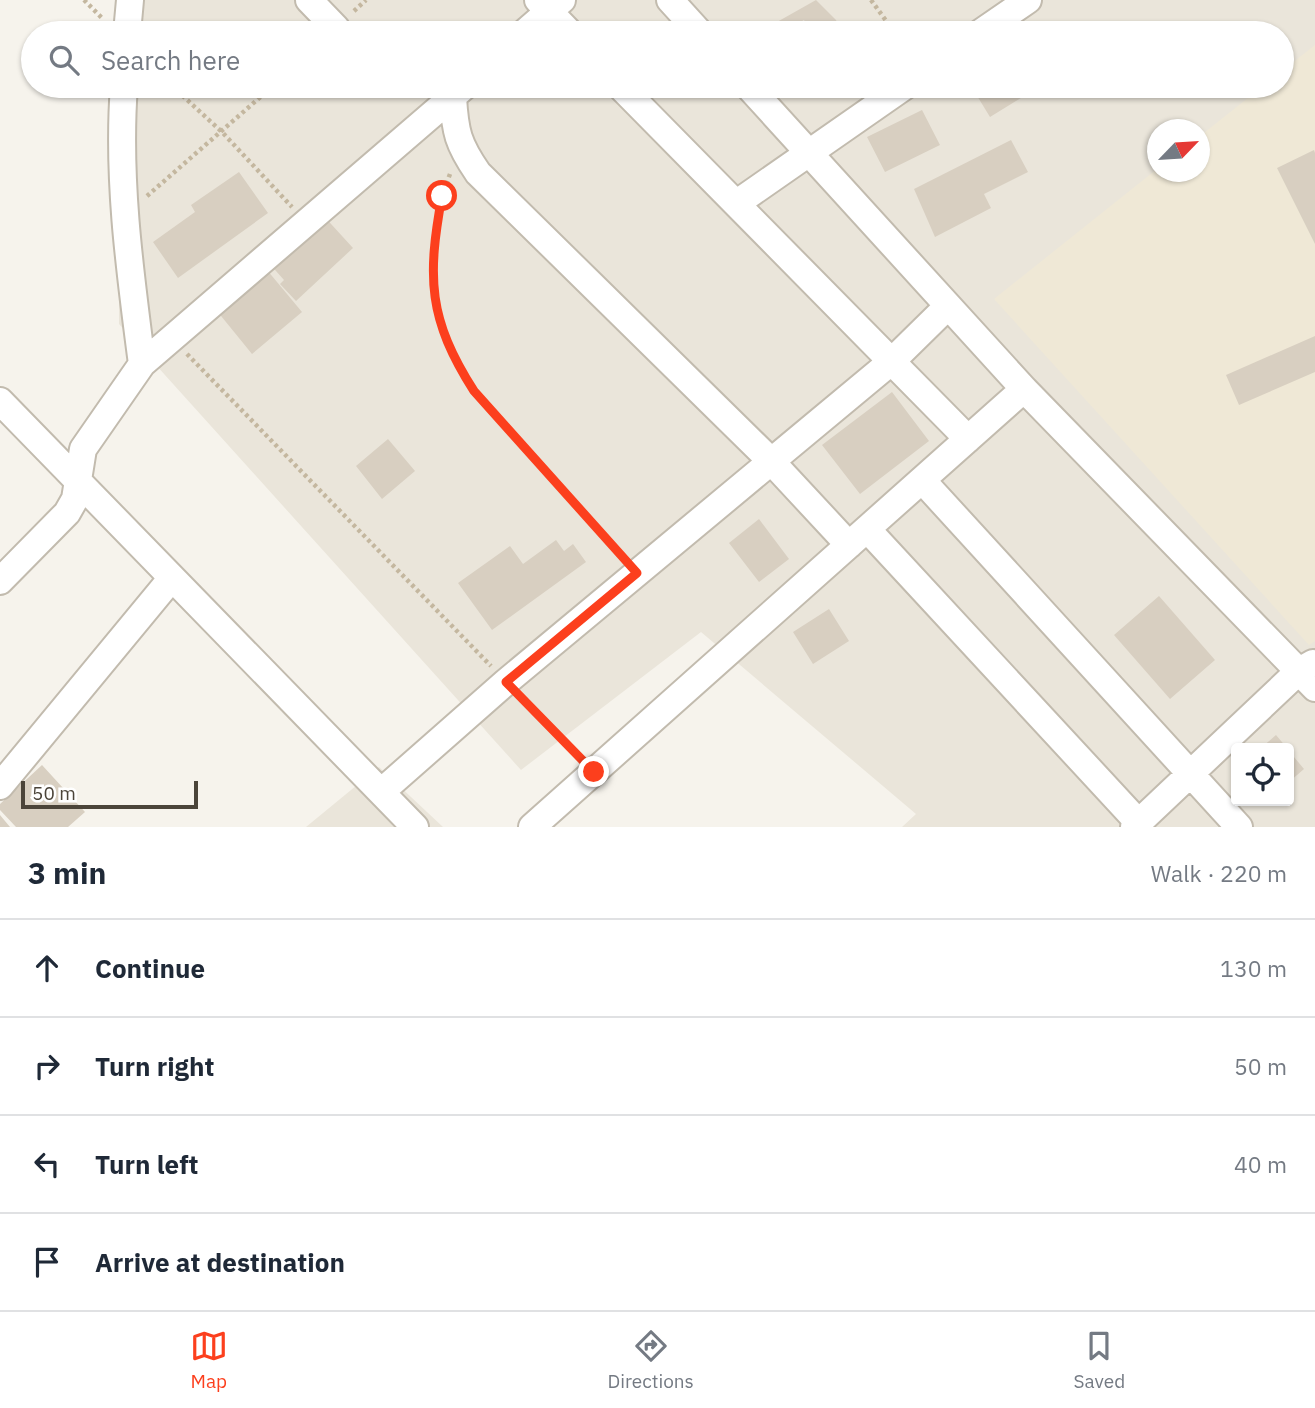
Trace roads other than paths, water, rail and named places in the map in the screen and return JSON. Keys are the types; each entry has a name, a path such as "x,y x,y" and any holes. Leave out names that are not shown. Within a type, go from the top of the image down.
{"street":[{"path":"121,21 130,0"},
{"path":"309,0 329,21"},
{"path":"996,9 1028,0"},
{"path":"673,1 690,21"},
{"path":"535,21 550,4 562,21"},
{"path":"123,98 121,116 126,213 142,364"},
{"path":"0,581 67,513 75,499 83,449 142,364 451,98"},
{"path":"458,98 455,132 460,147 492,188 771,461 858,537 1137,825 1191,775 1310,674 1024,389 759,98"},
{"path":"632,98 968,439"},
{"path":"737,203 888,98"},
{"path":"381,792 506,682 892,361 948,306"},
{"path":"532,827 1024,389"},
{"path":"0,401 415,827"},
{"path":"922,480 1239,827"},
{"path":"0,786 171,579"}]}
